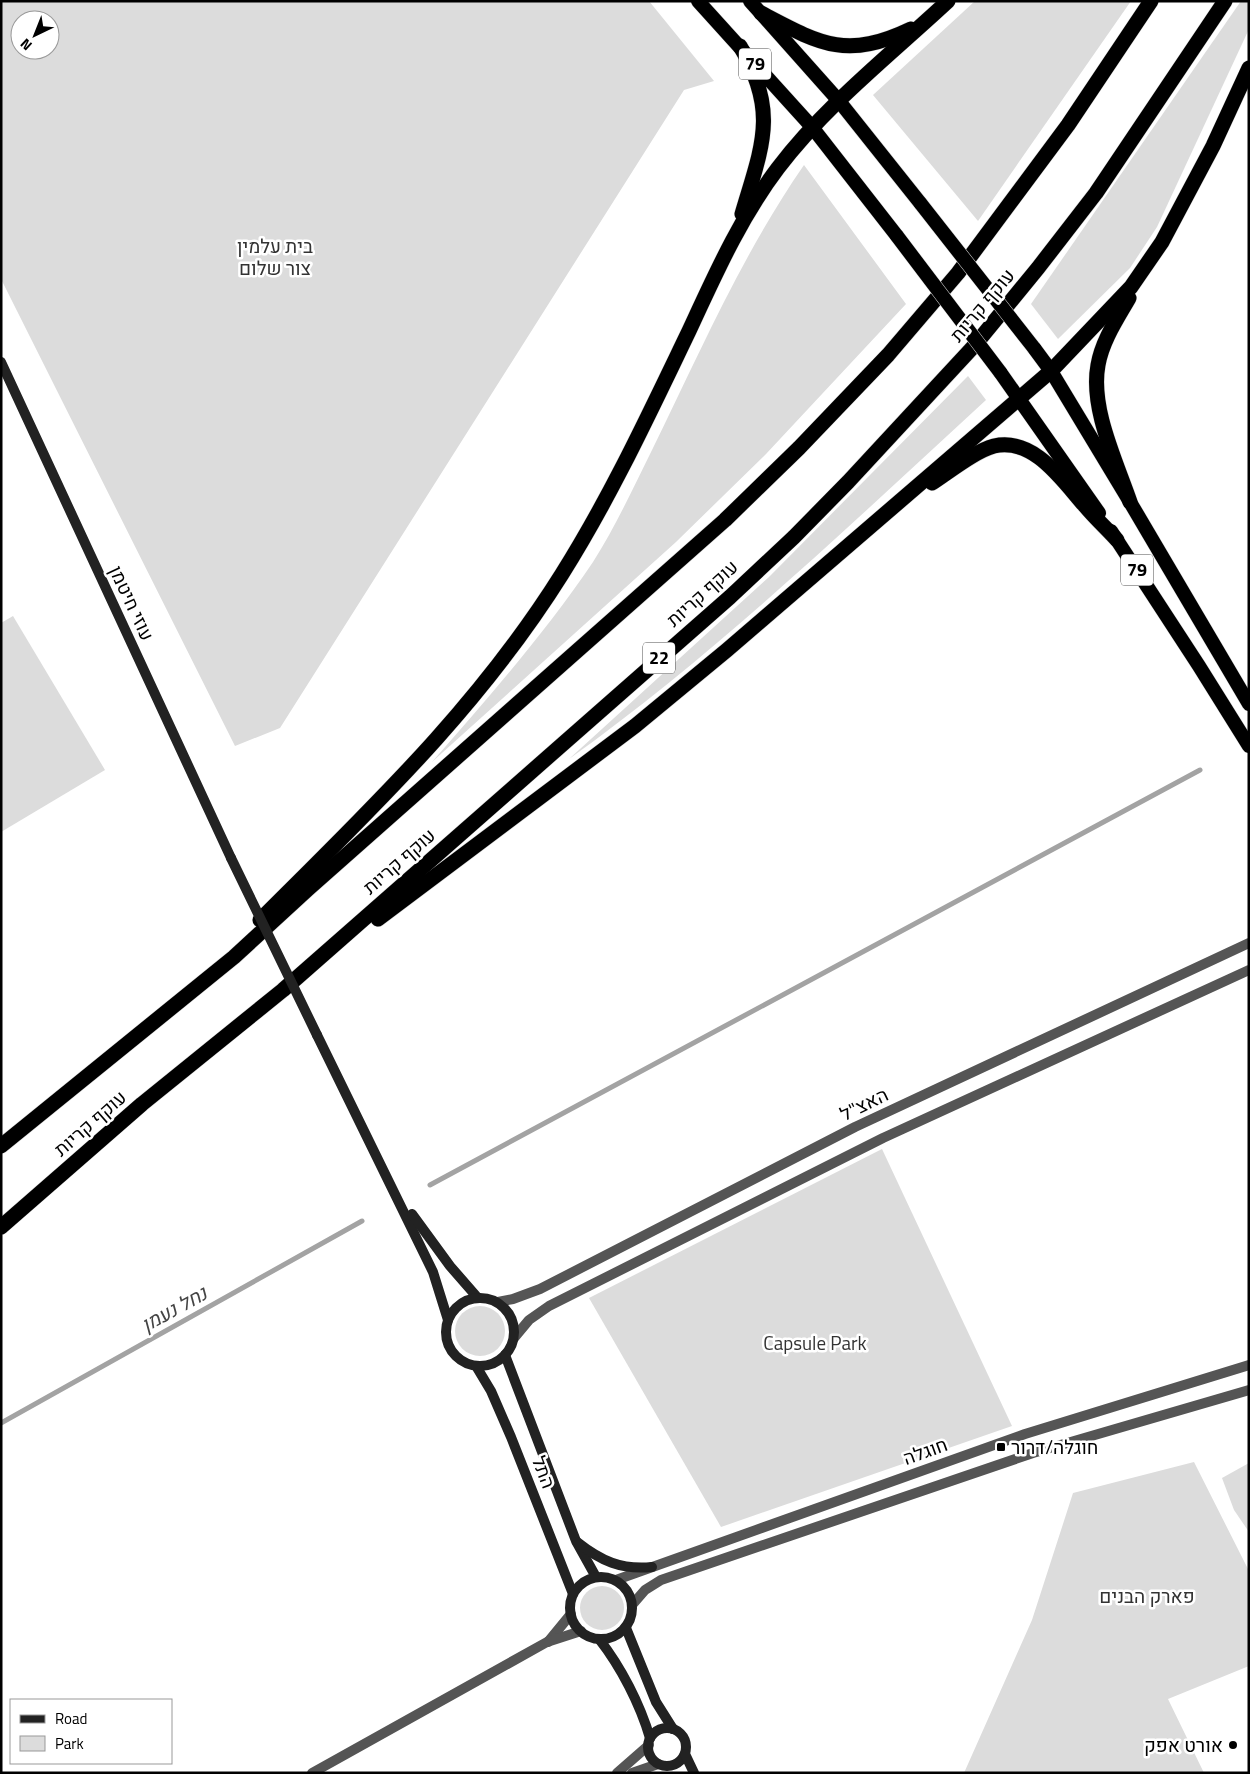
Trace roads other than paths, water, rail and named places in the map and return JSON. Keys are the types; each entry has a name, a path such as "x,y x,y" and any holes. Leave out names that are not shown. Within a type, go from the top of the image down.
{"highway":[{"name":"79","path":"698,1 812,127 1020,398 1200,666 1249,746"},
{"name":"79","path":"750,1 839,101 1051,371 1249,704"},
{"path":"178,1002 402,777 451,725 520,638 563,573 626,463 736,231 776,169 812,127 948,1"},
{"name":"עוקף קריות","path":"1,1146 234,957 308,889 725,520 799,448 888,355 958,273 1068,125 1150,1"},
{"name":"עוקף קריות","path":"1,1227 156,1092 283,990 730,597 794,537 848,482 974,346 1038,268 1096,193 1225,1"},
{"path":"761,13 807,37 837,47 868,46 893,38 926,22"},
{"path":"736,231 764,141 765,118 752,68 740,46"},
{"path":"1130,502 1101,415 1095,388 1098,363 1103,346 1209,154 1249,68"},
{"path":"283,990 635,726 727,650 1051,371 1131,286 1154,254"},
{"path":"890,509 992,446 1008,444 1028,450 1044,462 1066,482 1117,540"}],"main road":[{"name":"עוזי חיטמן","path":"1,362 231,858 389,1180"},
{"path":"389,1180 425,1234 477,1297 498,1302 512,1318 514,1338 505,1356 487,1366 476,1366 465,1363 449,1347 446,1336 448,1320 433,1272 389,1180"},
{"path":"448,1320 458,1306 477,1297"},
{"name":"התל","path":"505,1356 576,1541 596,1577"},
{"name":"התל","path":"476,1366 491,1391 511,1437 573,1594"},
{"path":"576,1541 609,1563 627,1568 652,1567"},
{"path":"596,1577 616,1580 624,1586 630,1595 632,1606 630,1621 626,1628 614,1637 599,1639 589,1637 581,1631 571,1614 573,1594 583,1583 596,1577"},
{"path":"599,1639 613,1657 647,1726 650,1755 664,1768 677,1764 685,1754 686,1748 683,1736 673,1729 656,1702 626,1628"},
{"path":"649,1742 661,1729 673,1729"},
{"path":"685,1754 694,1773"}],"street":[{"name":"האצ\"ל","path":"498,1302 513,1299 540,1289 855,1127 1249,944"},
{"name":"האצ\"ל","path":"514,1338 529,1320 550,1306 853,1152 1249,970"},
{"name":"חוגלה","path":"616,1580 1025,1434 1249,1365"},
{"name":"חוגלה","path":"632,1606 645,1590 661,1580 1033,1453 1249,1390"},
{"path":"548,1642 571,1614"},
{"path":"312,1773 548,1642 581,1631"},
{"path":"617,1773 649,1742"},
{"path":"632,1773 664,1768"}],"waterway":[{"path":"430,1185 1200,770"},
{"name":"נחל נעמן","path":"1,1423 362,1221"}],"place":[{"name":"חוגלה/דרור","path":"1001,1447"},
{"name":"אורט אפק","path":"1233,1745"}],"park label":[{"name":"בית עלמין צור שלום","path":"275,257"},
{"name":"Capsule Park","path":"815,1343"},
{"name":"פארק הבנים","path":"1147,1596"}]}
